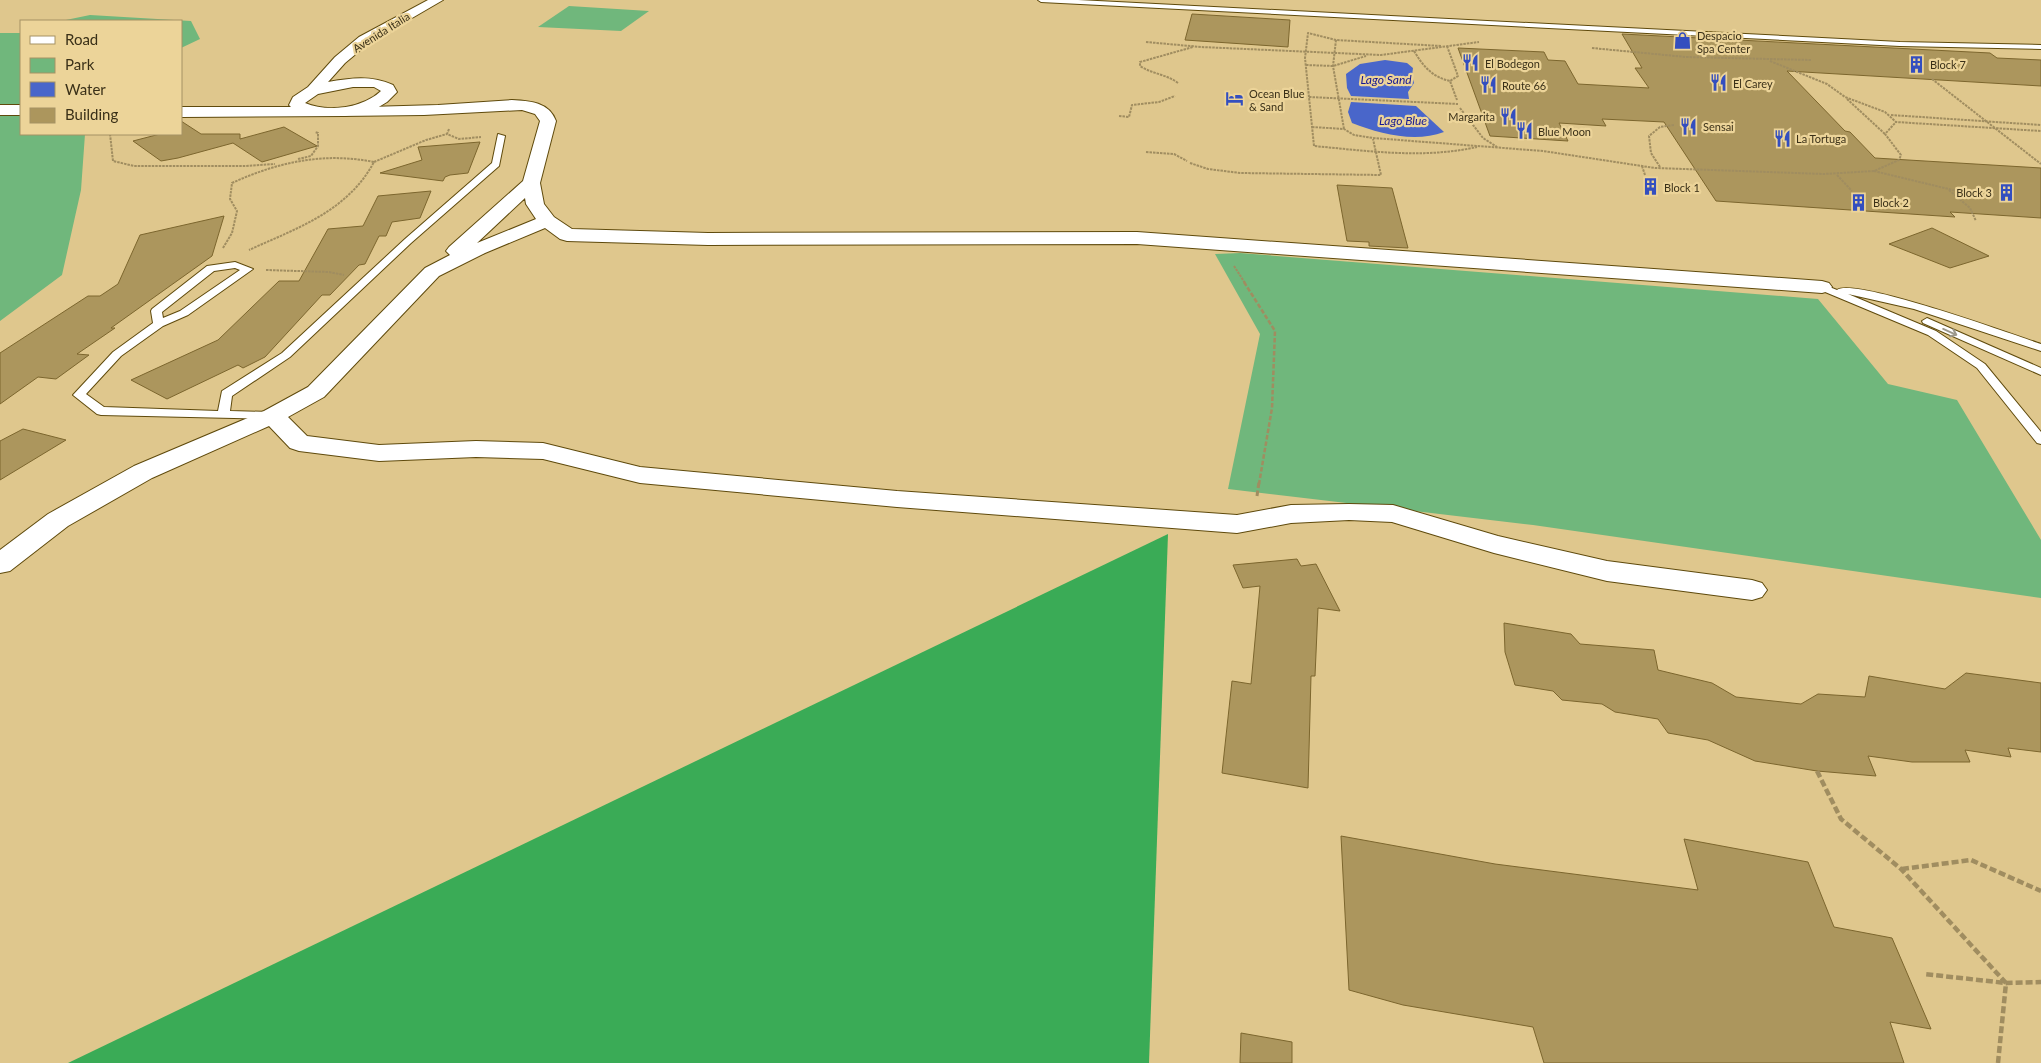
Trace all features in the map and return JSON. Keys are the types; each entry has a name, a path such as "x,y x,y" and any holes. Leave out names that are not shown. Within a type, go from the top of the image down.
{"street":[{"name":"Avenida Italia","path":"250,112 308,93 340,60 364,40 437,0"},
{"path":"331,71 353,82"},
{"path":"316,112 303,109 297,105 298,100 308,93 353,82 376,83 388,88 389,92 386,97 378,102 340,111"},
{"path":"378,102 400,110"},
{"path":"340,111 454,109 521,105 534,108 547,116 546,132 531,183 536,204 547,221 568,235 708,238 1137,238 1822,287"},
{"path":"0,110 20,110"},
{"name":"Avenida Italia","path":"182,112 340,111"},
{"path":"0,564 58,520 143,472 273,416 316,392 432,272 531,183"},
{"path":"432,272 547,221"},
{"path":"273,416 299,443 379,453 476,449 544,451 640,475 897,499 1237,524 1291,514 1339,512 1393,514 1494,544 1607,571 1752,590"}],"lane":[{"path":"1041,0 1900,44 2041,47"},
{"path":"223,415 226,394 286,355 367,279 496,164 501,136"},
{"path":"159,324 156,310 211,268 235,265 248,269"},
{"path":"248,269 184,313 159,324 117,354 79,394 101,411 273,416"},
{"path":"1822,287 1879,295 1951,316 2041,348"},
{"path":"1822,287 1900,309 2041,372"},
{"path":"1822,287 1932,333 1981,366 2041,440"}],"path":[{"path":"1447,46 1336,40 1308,33 1306,65 1314,146 1447,154 1480,146"},
{"path":"1336,40 1333,66 1344,129"},
{"path":"1146,42 1201,47 1371,55 1480,42"},
{"path":"1414,51 1426,70 1431,74 1450,80 1458,76 1447,46"},
{"path":"1178,83 1166,76 1144,69 1140,66 1140,62 1188,48 1201,47"},
{"path":"1591,48 1678,57 1811,60"},
{"path":"1306,65 1333,66 1371,55"},
{"path":"1767,60 1827,84 1845,97 1885,134 1901,155 1898,160 1874,171"},
{"path":"1932,79 1992,128 2041,164"},
{"path":"1450,80 1457,100"},
{"path":"1118,116 1129,117 1132,105 1159,102 1175,96"},
{"path":"1309,97 1458,104"},
{"path":"1845,97 1890,115 2041,125"},
{"path":"1460,108 1483,138 1497,147"},
{"path":"447,134 454,109"},
{"path":"211,268 232,233 237,211 230,199 232,183 256,172 311,156 318,146 318,133 309,128 316,112"},
{"path":"1890,115 1896,122 2041,131"},
{"path":"1885,134 1896,122"},
{"path":"1660,168 1648,147 1649,136 1656,127 1674,125"},
{"path":"1312,127 1344,129 1354,134 1373,138 1543,151 1660,168 1837,174 1874,171 1961,192"},
{"path":"110,135 113,160 134,166 246,166 282,164 315,158 348,157 356,157 374,162 426,140 447,134 459,139 501,136"},
{"path":"1146,152 1174,154 1208,169 1240,173 1381,176 1373,138"},
{"path":"235,265 240,254 291,233 326,212 356,186 370,171 374,162"},
{"path":"1642,166 1645,175"},
{"path":"1837,174 1852,191"},
{"path":"1946,189 1970,208 1976,221"},
{"path":"1221,245 1275,331 1272,408 1256,491 1258,520"},
{"path":"248,269 329,272 367,279"},
{"path":"1817,770 1841,819 1901,869 2006,983 1998,1063"},
{"path":"1901,869 1971,860 2041,892"},
{"path":"1924,974 2006,983 2041,982"}],"green space":[{"path":"569,6 649,11 621,31 538,27"},
{"path":"90,15 174,20 66,20"},
{"path":"182,20 191,21 200,39 182,48"},
{"path":"0,33 20,33 20,135 85,135 81,190 62,275 0,321"},
{"path":"1240,253 1818,299 1888,384 1957,400 2041,540 2041,598 1533,525 1228,489 1260,334 1215,254"},
{"path":"1168,534 1149,1063 68,1063"}],"water":[{"name":"Lago Sand","path":"1385,60 1407,63 1413,68 1412,76 1414,83 1408,92 1409,99 1351,96 1347,88 1346,74 1360,64"},
{"name":"Lago Blue","path":"1351,102 1416,106 1444,132 1421,137 1410,137 1386,134 1363,127 1352,123 1348,112"}],"building":[{"path":"1192,14 1290,20 1288,47 1185,40"},
{"path":"1622,34 1990,53 1997,58 2041,60 2041,86 1787,71 1845,131 1850,132 1875,158 2041,168 2041,218 1950,212 1955,217 1716,201 1664,122 1602,119 1606,126 1559,123 1568,141 1490,136 1458,48 1544,52 1548,60 1565,61 1578,84 1649,88 1635,68 1642,68"},
{"path":"182,122 201,134 240,134 240,139 284,127 317,146 262,162 233,143 161,161 133,141 156,135 182,135"},
{"path":"480,142 468,173 450,175 445,177 443,181 380,173 422,160 418,147"},
{"path":"1337,185 1392,188 1408,248 1369,246 1369,242 1347,241"},
{"path":"431,191 420,218 392,222 386,236 379,236 365,264 359,265 330,295 322,295 265,357 243,368 238,365 167,399 131,380 218,340 279,281 299,281 328,229 363,226 378,196"},
{"path":"224,216 212,256 77,354 89,355 56,379 38,377 0,404 0,353 88,296 100,296 118,284 140,235"},
{"path":"1932,228 1989,256 1950,268 1889,244"},
{"path":"23,429 66,440 0,480 0,441"},
{"path":"1297,559 1301,566 1316,564 1340,611 1318,608 1315,676 1311,676 1308,788 1222,773 1232,681 1251,684 1260,586 1243,588 1233,565"},
{"path":"1504,623 1571,634 1580,644 1654,650 1658,670 1712,683 1736,697 1801,704 1818,694 1865,697 1869,676 1945,689 1966,673 2041,683 2041,752 2008,748 2011,757 1965,750 1970,762 1912,762 1868,756 1876,776 1817,771 1755,761 1708,740 1668,733 1658,719 1615,712 1602,704 1562,700 1553,691 1515,685 1505,652"},
{"path":"1341,836 1495,864 1698,890 1684,839 1808,862 1834,927 1892,938 1931,1029 1890,1022 1904,1063 1544,1063 1533,1027 1403,1005 1349,990"},
{"path":"1241,1033 1292,1042 1292,1063 1240,1063"}],"place":[{"name":"Despacio Spa Center","path":"1683,41"},
{"name":"El Bodegon","path":"1471,63"},
{"name":"Block 7","path":"1916,64"},
{"name":"El Carey","path":"1719,83"},
{"name":"Route 66","path":"1488,85"},
{"name":"Ocean Blue & Sand","path":"1235,99"},
{"name":"Margarita","path":"1509,116"},
{"name":"Sensai","path":"1689,126"},
{"name":"Blue Moon","path":"1524,131"},
{"name":"La Tortuga","path":"1782,138"},
{"name":"Block 1","path":"1650,187"},
{"name":"Block 3","path":"2006,192"},
{"name":"Block 2","path":"1859,202"}]}
